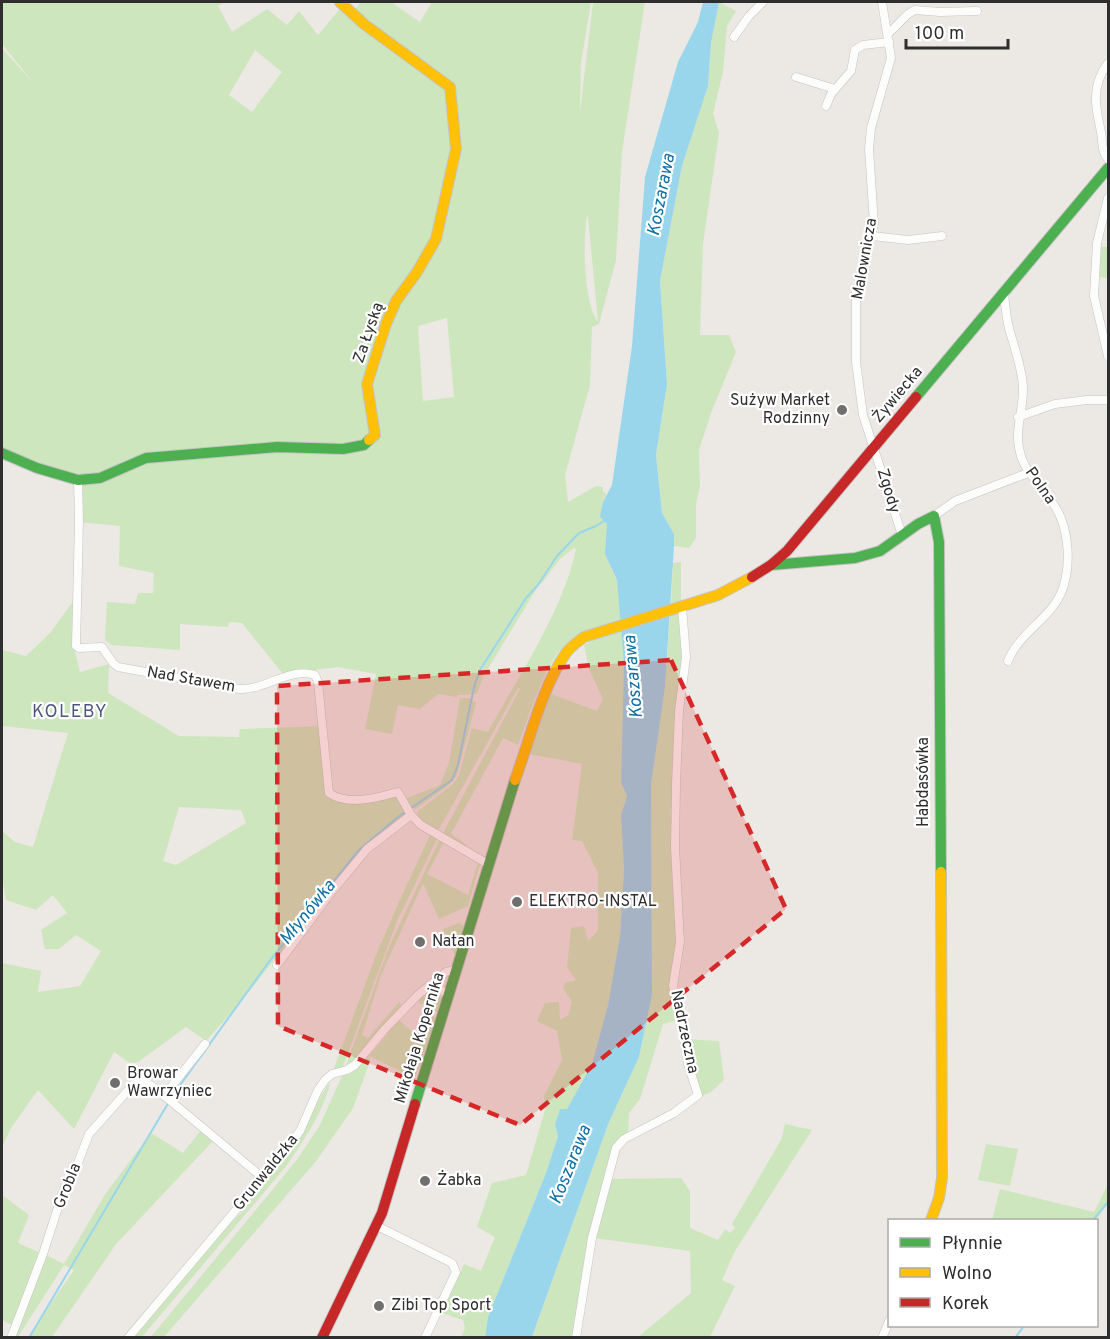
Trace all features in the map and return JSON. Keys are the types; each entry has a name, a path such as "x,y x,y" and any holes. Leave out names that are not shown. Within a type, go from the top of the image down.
{"street":[{"name":"Za Łyską","path":"78,480 100,478 146,458 277,447 343,448 364,445 375,435 367,384 386,324 396,301 436,239 456,149 450,87 364,24 339,2"},
{"path":"734,37 748,16 764,2"},
{"name":"Malownicza","path":"874,446 863,415 856,362 856,293 874,224 869,149 871,128 891,58 882,2"},
{"path":"826,106 835,89 851,71 854,54 859,47 889,38 911,11 977,11"},
{"path":"1108,63 1102,71 1098,86 1096,113 1108,168"},
{"path":"796,77 835,89"},
{"name":"Żywiecka","path":"608,628 718,595 771,566 787,550 1108,168"},
{"path":"1108,198 1097,243 1094,296 1108,356"},
{"path":"872,236 908,240 942,236"},
{"name":"Polna","path":"1004,292 1023,387 1017,437 1021,456 1028,473 1056,508 1064,527 1068,552 1062,591 1046,616 1018,644 1008,661"},
{"path":"1018,417 1055,404 1108,400"},
{"name":"Zgody","path":"874,446 902,535"},
{"path":"2,453 37,468 78,480"},
{"path":"771,566 855,558 880,551 955,501 1028,473"},
{"name":"Nad Stawem","path":"78,480 76,646 79,648 102,647 118,667 240,689 257,688 290,676 308,673 315,675 318,682 329,793 338,798 365,800 398,792 411,814 421,825 488,864"},
{"name":"Habdasówka","path":"932,1219 939,1198 942,1178 939,542 934,516"},
{"name":"Nadrzeczna","path":"576,1338 592,1238 616,1148 624,1139 674,1113 698,1095 688,1064 681,1018 673,986 680,942 675,847 679,711 686,657 682,606"},
{"name":"Mikołaja Kopernika","path":"322,1338 377,1226 488,864 526,748 556,669 568,650 584,637 608,628"},
{"path":"277,965 329,895 367,849 411,814"},
{"name":"Grunwaldzka","path":"128,1338 300,1131 318,1090 325,1080 332,1074 355,1065 384,1030 431,984 446,972 457,969"},
{"path":"431,984 449,995"},
{"path":"164,1096 205,1044"},
{"name":"Grobla","path":"11,1338 43,1254 64,1189 76,1168 88,1134 139,1078 263,1178"},
{"path":"377,1226 452,1263 456,1272 425,1338"},
{"path":"882,1338 888,1324"}],"highlighted area":[{"path":"671,660 786,909 520,1125 278,1026 277,686"}],"green space":[{"path":"2,2 225,2 218,6 232,32 267,9 287,25 299,11 318,35 343,5 352,13 361,2 391,2 420,22 432,2 591,2 581,63 580,112 593,2 645,2 622,152 616,260 599,324 592,327 590,385 565,475 568,502 596,486 603,487 606,494 603,502 611,568 617,580 621,619 575,637 556,656 537,693 518,745 503,738 451,834 467,845 464,848 442,835 520,689 518,688 439,829 436,830 421,823 417,812 454,783 459,775 472,728 488,732 550,620 570,572 576,549 574,548 560,559 540,583 483,677 477,694 458,695 457,697 438,694 420,709 398,705 392,734 365,729 376,674 338,667 283,674 242,623 229,622 228,627 180,624 180,650 112,645 105,640 107,602 135,604 138,593 153,593 154,573 119,566 120,526 79,522 77,480 2,453 2,48 35,85 2,44","holes":["255,50 282,72 252,112 229,95","587,216 598,322 589,301 585,271","447,318 454,397 423,401 418,326"]},
{"path":"719,2 736,11 727,26 723,72 713,114 719,133 703,244 700,335 729,335 736,352 711,413 699,450 700,487 696,504 696,538 689,548 674,546 674,534 662,513 656,455 667,384 660,281 682,166 708,86 711,43"},
{"path":"1097,247 1108,247 1108,278 1097,277"},
{"path":"681,562 681,601 671,604 673,563"},
{"path":"77,596 75,652 80,672 109,664 108,693 179,736 239,737 240,729 322,726 329,793 338,798 397,796 408,813 368,847 284,951 206,1041 186,1027 138,1062 130,1063 114,1052 74,1129 38,1090 11,1128 2,1147 2,963 41,971 38,992 80,986 101,951 76,935 59,949 45,949 41,930 67,913 53,895 36,910 6,900 2,876 2,831 15,842 33,847 68,733 2,726 2,650 26,656 50,633","holes":["179,807 241,810 246,823 176,865 163,861"]},
{"path":"681,612 685,640 677,710 677,942 674,958 678,1020 663,1024 640,1099 629,1113 628,1134 609,1160 578,1337 532,1338 609,1122 639,1057 652,995 651,785 665,687 670,615"},
{"path":"622,628 624,664 621,782 627,796 621,815 624,869 620,936 608,1005 592,1064 567,1109 561,1109 555,1125 558,1136 546,1173 488,1317 485,1337 461,1337 465,1328 463,1320 442,1313 464,1264 481,1271 495,1237 477,1227 492,1183 526,1175 545,1110 544,1096 562,1060 557,1031 537,1021 545,1003 559,1002 560,1020 568,1015 572,1002 563,988 565,983 576,980 567,967 571,928 584,926 588,941 598,931 598,873 582,841 572,840 582,764 529,754 551,694 597,711 603,699 589,669 584,645"},
{"path":"460,698 469,698 476,703 457,775 450,784 416,809 411,808 405,799 440,785 449,763"},
{"path":"430,835 437,839 397,921 341,1072 332,1074 376,955"},
{"path":"440,839 444,842 427,874 468,895 478,863 480,864 468,906 439,919 423,883 381,975 362,1035 368,1038 400,1001 401,1005 356,1060 346,1065 389,947"},
{"path":"459,923 464,929 455,956 443,929"},
{"path":"433,992 442,1000 438,1012 419,1003 420,998"},
{"path":"433,1016 437,1019 415,1078 369,1056 399,1020 417,1036"},
{"path":"684,1039 719,1041 724,1080 711,1092 702,1096 698,1095"},
{"path":"369,1056 370,1061 353,1108 317,1160 164,1337 150,1338 296,1161 320,1125 342,1076"},
{"path":"329,1083 317,1117 287,1165 142,1337 131,1338 230,1221 232,1222 250,1202 248,1199 281,1161"},
{"path":"785,1124 812,1130 735,1251 722,1280 735,1286 710,1337 638,1337 691,1293 690,1251 594,1238 610,1179 681,1178 690,1191 690,1228 718,1240 725,1229 730,1233 735,1228 732,1224 781,1140"},
{"path":"203,1128 227,1148 212,1142 116,1244 52,1337 28,1337 74,1270 64,1265 18,1337 14,1338 44,1254 64,1264 106,1193 151,1133 183,1153"},
{"path":"986,1144 1018,1149 1010,1186 978,1180"},
{"path":"1108,1184 1108,1203 1097,1219 992,1219 1000,1189 1094,1212"},
{"path":"2,1195 29,1215 18,1243 43,1254 14,1326 2,1320"}],"water":[{"name":"Koszarawa","path":"703,2 719,2 711,43 708,86 682,166 660,281 667,384 656,455 662,513 674,534 674,546 665,687 651,785 652,995 639,1057 609,1122 532,1337 485,1338 488,1317 546,1173 558,1136 555,1125 560,1109 567,1109 592,1064 608,1005 620,936 624,869 621,815 627,796 621,782 624,664 617,580 605,554 607,524 600,517 603,502 612,485 632,346 645,177 678,62 698,22"}],"waterway":[{"name":"Młynówka","path":"29,1338 173,1095 268,963 359,850 398,817 452,780 458,765 474,687 480,670 526,598 538,585 557,556 579,533 604,521"},
{"path":"1094,1219 1108,1202"},
{"path":"1015,1338 1023,1327"}],"traffic: fast":[{"path":"916,397 1108,168"},
{"path":"2,453 37,468 78,480 100,478 146,458 277,447 343,449 364,445 369,440"},
{"path":"771,565 855,558 880,551 918,524 934,516 939,542 941,872"},
{"path":"415,1104 515,780"}],"traffic: slow":[{"path":"340,2 364,24 450,87 456,149 436,239 417,272 396,301 386,324 367,384 375,435 369,440"},
{"path":"515,780 550,681 572,646 584,637 718,595 752,577"},
{"path":"931,1219 939,1198 942,1178 941,872"}],"traffic: jam":[{"path":"752,577 787,551 916,397"},
{"path":"322,1338 382,1213 415,1104"}],"place":[{"name":"Sużyw Market Rodzinny","path":"842,410"},
{"name":"ELEKTRO-INSTAL","path":"517,902"},
{"name":"Natan","path":"420,942"},
{"name":"Browar Wawrzyniec","path":"115,1083"},
{"name":"Żabka","path":"425,1181"},
{"name":"Zibi Top Sport","path":"379,1306"}],"district":[{"name":"KOLEBY","path":"70,712"}]}
